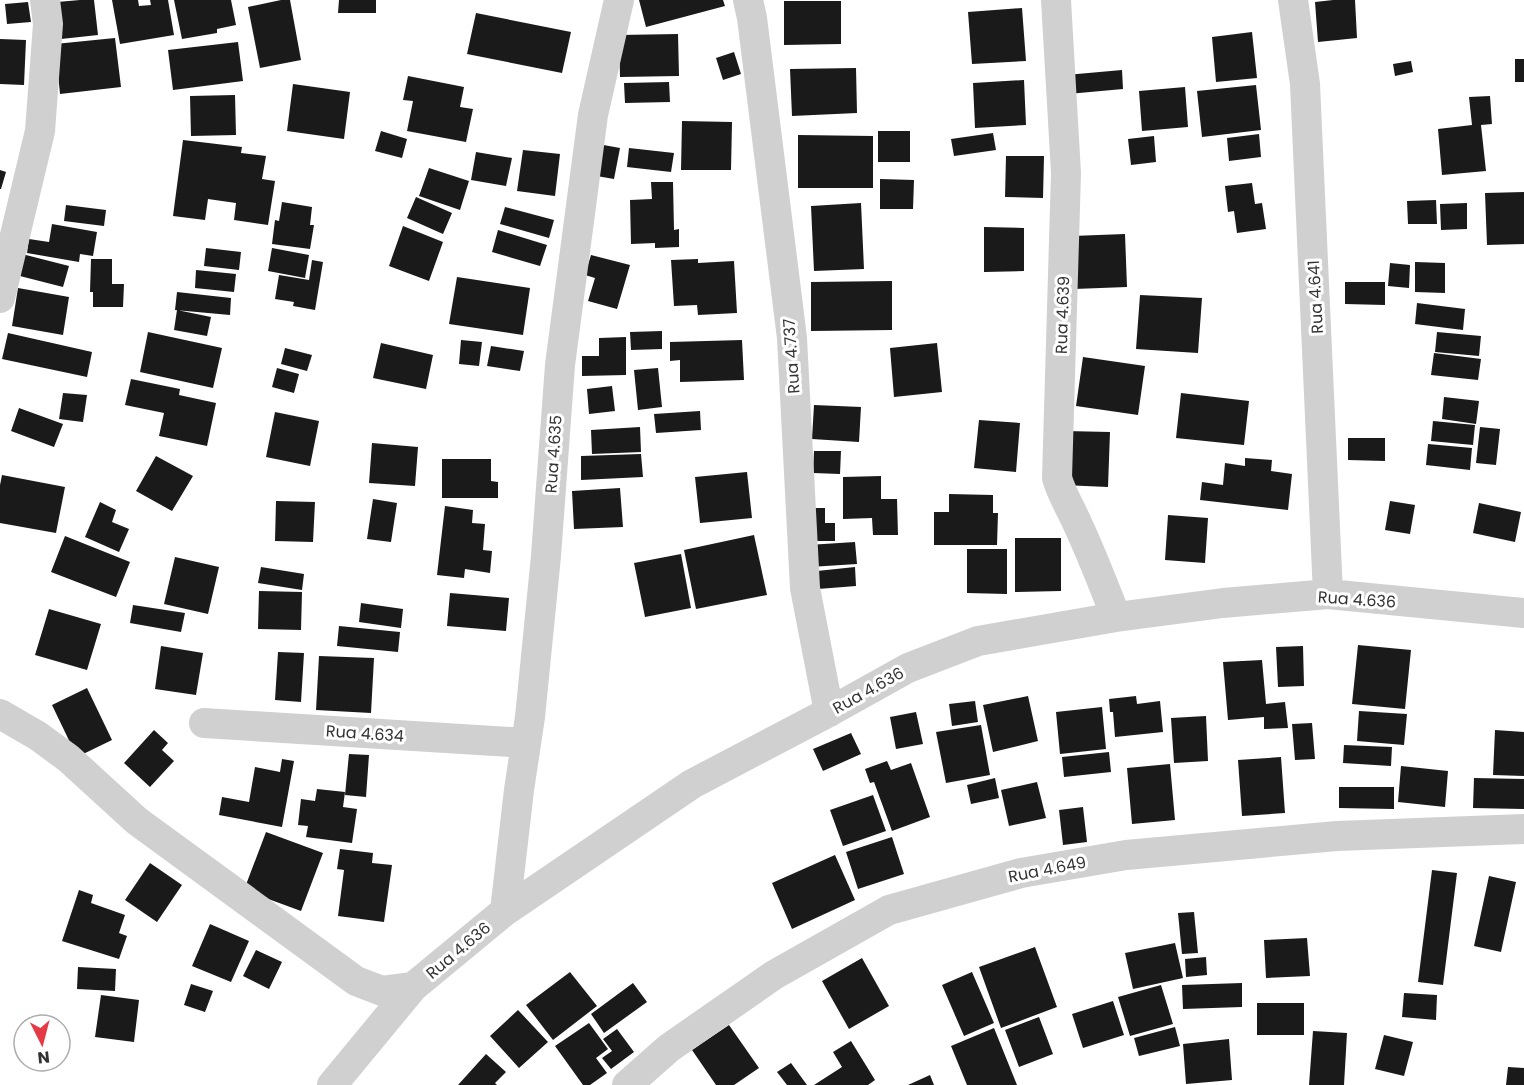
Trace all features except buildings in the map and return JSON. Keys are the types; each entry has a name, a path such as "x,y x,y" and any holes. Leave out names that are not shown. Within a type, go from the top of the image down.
{"street":[{"path":"0,298 40,131 48,24 45,0"},
{"name":"Rua 4.635","path":"505,911 546,556 560,365 593,115 619,0"},
{"name":"Rua 4.737","path":"748,0 792,338 805,588 829,712"},
{"name":"Rua 4.639","path":"1056,0 1066,173 1057,478 1116,617"},
{"name":"Rua 4.641","path":"1293,0 1305,84 1328,594"},
{"name":"Rua 4.636","path":"332,1085 413,987 505,911 692,784 908,668 978,641 1116,617 1223,603 1328,594 1524,613"},
{"path":"0,714 38,736 68,758 137,821 356,981 382,991 413,987"},
{"name":"Rua 4.634","path":"204,723 526,742"},
{"name":"Rua 4.649","path":"627,1085 669,1048 774,975 889,910 1021,873 1126,855 1337,836 1524,829"}]}
